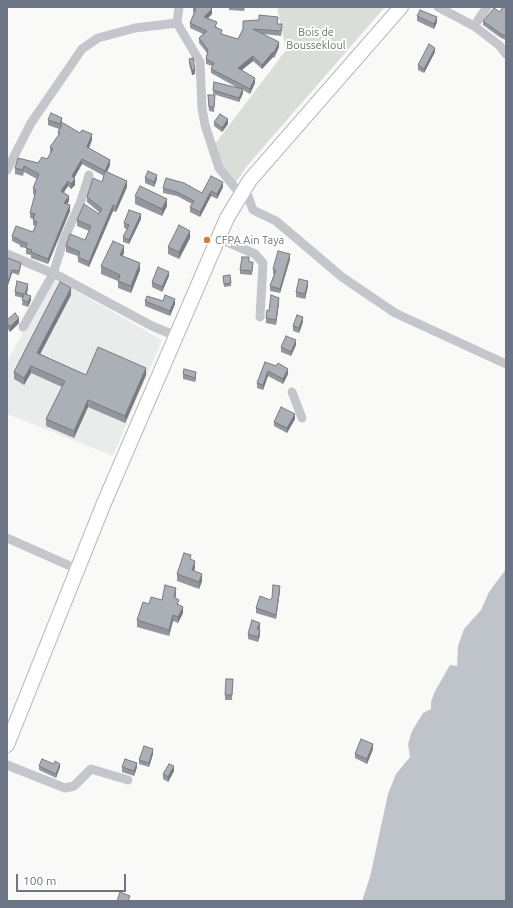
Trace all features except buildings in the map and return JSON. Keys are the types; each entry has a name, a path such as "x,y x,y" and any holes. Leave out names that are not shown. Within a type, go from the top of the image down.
{"main road":[{"path":"7,745 77,569 227,218 250,180 340,75 401,7"}],"street":[{"path":"179,7 177,23 200,62 204,125 219,168 243,191 253,210 276,221 342,277 395,313 506,364"},
{"path":"438,7 474,26 498,45 506,54"},
{"path":"474,26 487,7"},
{"path":"7,170 31,123 82,49 98,38 135,28 177,23"},
{"path":"23,327 53,274 64,239 81,202 89,175"},
{"path":"218,238 255,254 263,263 260,317"},
{"path":"7,254 53,274 152,326 176,336"},
{"path":"292,392 302,418"},
{"path":"7,538 77,569"},
{"path":"7,765 65,788 74,786 91,769 128,780"}],"shaded area":[{"path":"54,278 162,340 113,456 7,414 7,361"},
{"path":"506,569 506,901 362,901 370,877 388,794 396,774 410,757 408,744 412,731 423,713 431,709 431,702 435,691 450,665 457,666 458,646 464,629 481,610 489,592"}],"green space":[{"name":"Bois de Boussekloul","path":"277,7 385,7 247,166 233,187 223,172 215,144 286,50"}],"place":[{"name":"CFPA Ain Taya","path":"207,240"}]}
